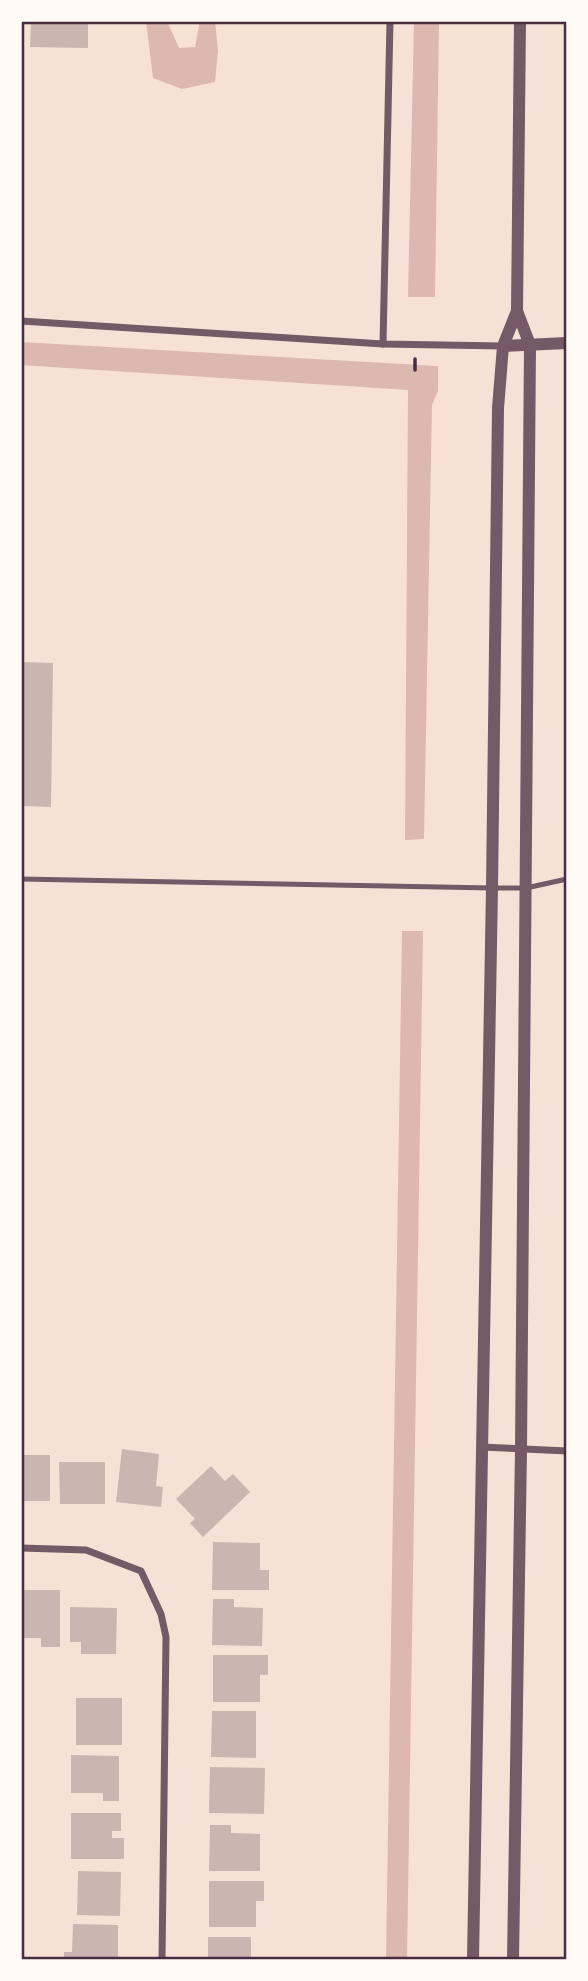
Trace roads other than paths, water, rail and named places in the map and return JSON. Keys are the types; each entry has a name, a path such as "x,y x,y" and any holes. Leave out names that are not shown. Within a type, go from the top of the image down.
{"street":[{"path":"383,344 390,21"},
{"path":"472,1960 498,408 503,346 517,311 520,21"},
{"path":"513,1960 521,1450 530,345 517,311"},
{"path":"21,321 383,344 503,346 567,343"},
{"path":"481,1447 567,1451"},
{"path":"21,1548 86,1550 141,1571 162,1614 166,1637 162,1960"}],"lane":[{"path":"21,879 526,888 567,879"}]}
